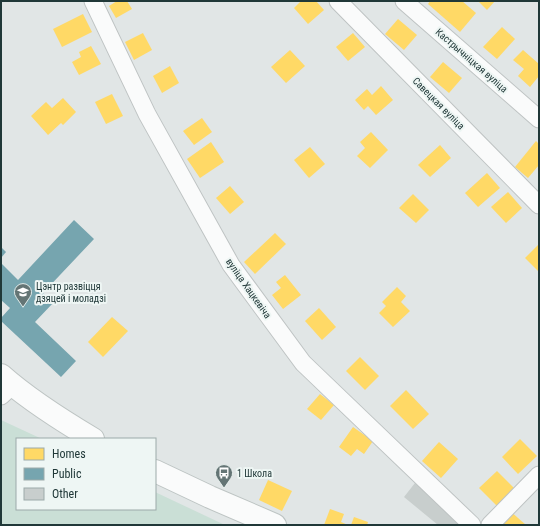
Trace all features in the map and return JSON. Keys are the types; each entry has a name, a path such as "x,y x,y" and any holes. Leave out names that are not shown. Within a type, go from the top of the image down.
{"street":[{"name":"вуліца Хацкевіча","path":"93,1 147,114 231,265 303,363 472,525"},
{"name":"Савецкая вуліца","path":"338,1 539,204"},
{"name":"Кастрычніцкая вуліца","path":"404,1 539,119"},
{"path":"5,386 91,438"},
{"path":"156,471 271,524"},
{"path":"490,525 539,476"}],"green space":[{"path":"1,420 40,438 16,438 16,510 156,510 156,492 225,525 1,525"}],"building: Homes":[{"path":"117,1 127,1 132,9 116,18 109,6"},
{"path":"301,1 316,1 324,10 308,24 294,8"},
{"path":"430,1 462,1 476,13 460,32 428,4"},
{"path":"478,1 495,1 487,10"},
{"path":"83,14 92,32 62,47 53,29"},
{"path":"398,19 417,35 404,50 385,34"},
{"path":"502,27 515,39 497,59 483,47"},
{"path":"143,33 152,50 134,60 125,42"},
{"path":"353,33 365,47 348,61 336,47"},
{"path":"91,46 101,64 79,75 72,62 81,57 79,52"},
{"path":"290,50 305,66 286,83 271,67"},
{"path":"523,50 539,64 539,76 530,87 518,76 524,69 513,60"},
{"path":"443,62 462,78 449,93 430,77"},
{"path":"170,66 179,83 162,93 153,76"},
{"path":"381,86 393,100 376,115 368,106 364,110 355,100 367,89 372,95"},
{"path":"112,94 123,116 106,124 95,102"},
{"path":"63,98 76,112 63,125 61,123 48,135 31,116 46,102 52,108"},
{"path":"202,118 212,132 194,145 183,131"},
{"path":"371,132 388,150 370,168 357,156 365,148 360,142"},
{"path":"536,141 539,144 539,165 528,178 515,167"},
{"path":"211,142 224,162 200,178 187,159"},
{"path":"440,145 451,158 430,177 418,165"},
{"path":"310,147 325,164 309,178 294,160"},
{"path":"487,173 500,188 478,207 465,193"},
{"path":"230,186 244,202 230,214 216,198"},
{"path":"508,192 522,208 506,223 491,207"},
{"path":"413,194 429,210 416,223 399,208"},
{"path":"275,233 286,244 255,274 244,262"},
{"path":"539,244 539,272 525,258"},
{"path":"285,275 301,295 283,309 272,295 281,288 276,282"},
{"path":"397,287 406,296 401,302 410,311 393,327 379,313 386,306 382,302"},
{"path":"319,308 336,327 322,340 305,321"},
{"path":"112,317 128,331 103,357 88,342"},
{"path":"360,357 379,376 365,390 346,371"},
{"path":"406,390 429,414 413,429 390,406"},
{"path":"320,394 334,405 321,420 307,409"},
{"path":"353,427 373,441 364,454 357,449 351,456 339,447"},
{"path":"520,439 537,456 518,474 502,457"},
{"path":"439,442 458,459 441,478 422,461"},
{"path":"497,471 515,489 497,506 479,488"},
{"path":"268,480 292,491 282,511 259,500"},
{"path":"330,509 344,514 341,522 348,525 324,525"},
{"path":"509,510 526,525 496,525"},
{"path":"354,517 368,522 367,525 351,525"}],"building: Public":[{"path":"74,220 94,239 43,293 53,303 35,322 76,361 61,377 1,321 1,318 10,308 1,300 1,263 18,280"},
{"path":"1,247 6,252 1,258"}],"building: Other":[{"path":"415,483 467,525 438,525 404,497"}],"place":[{"name":"Цэнтр развіцця дзяцей і моладзі","path":"23,307"},
{"name":"1 Школа","path":"224,488"}]}
